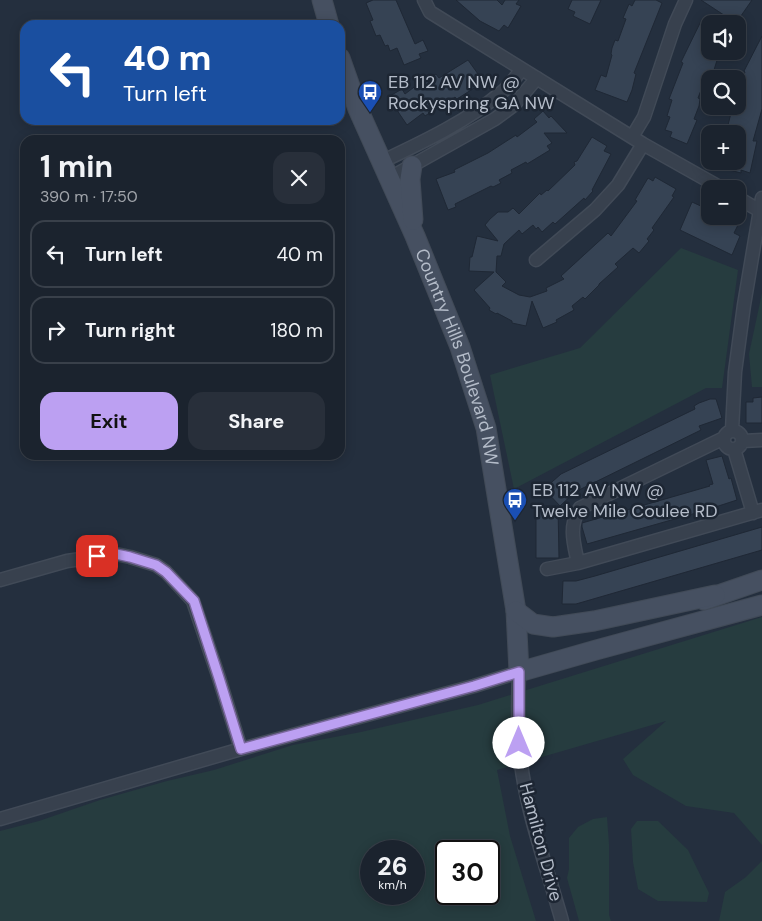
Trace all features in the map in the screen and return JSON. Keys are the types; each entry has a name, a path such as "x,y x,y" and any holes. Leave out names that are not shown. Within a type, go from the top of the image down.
{"main road":[{"path":"322,0 328,20"},
{"name":"Country Hills Boulevard NW","path":"345,72 358,109 415,236 460,347 486,428 516,611 519,672"},
{"path":"412,166 410,179 415,236"},
{"path":"516,611 533,624 552,627 603,620 715,595 762,580"},
{"path":"596,650 715,595"},
{"path":"519,672 762,605"}],"street":[{"path":"424,0 430,12 637,140 707,180"},
{"path":"536,260 595,210 618,185 637,140 675,24 686,0"},
{"path":"385,170 504,91 522,69"},
{"path":"385,170 412,166 496,119 514,106 537,78"},
{"path":"762,198 744,306 726,446 762,440"},
{"path":"746,203 761,212"},
{"path":"578,564 571,533 580,508 728,434"},
{"path":"547,569 578,564 758,512 738,445"},
{"path":"0,580 72,560 116,554 161,568 194,601 241,749"},
{"path":"0,819 241,749 519,672"},
{"name":"Hamilton Drive","path":"519,672 519,743 525,786 562,921"}],"green space":[{"path":"681,248 738,270 722,388 706,388 514,489 490,375 580,348"},
{"path":"762,293 762,387 752,387 749,354"},
{"path":"762,617 762,845 734,813 686,806 633,775 623,759 666,721 497,770 510,836 536,921 0,921 0,831 39,821 100,800 214,770 293,745 361,732 478,705"},
{"path":"607,817 609,915 611,921 579,921 567,878 569,869 569,838 578,827 593,819"},
{"path":"637,821 658,821 688,850 709,893 707,902 658,901 638,889 633,862 631,829"},
{"path":"762,861 762,921 719,921 725,892 746,877"}],"building":[{"path":"373,0 396,0 415,44 423,40 428,51 419,54 421,58 404,65 397,48 390,51 388,45 385,46 380,35 376,36 370,21 373,20 366,3"},
{"path":"456,0 497,0 502,5 505,0 519,0 516,4 521,6 508,28 504,25 499,31 480,21"},
{"path":"572,0 601,0 590,24 573,16 575,12 568,9"},
{"path":"635,0 656,0 662,3 634,73 636,74 627,102 595,90 601,75 606,77 612,48 615,40 618,41 626,19 623,18 629,4 632,6"},
{"path":"701,0 752,0 742,15 724,15"},
{"path":"701,21 701,60 717,60 714,70 701,70 699,106 694,119 697,120 687,144 670,137 672,132 665,130 670,117 667,116 672,100 669,99 683,63 681,62"},
{"path":"762,36 762,109 753,141 757,141 750,173 741,170 746,170 746,125 728,125 730,115 746,115 745,70"},
{"path":"468,60 482,83 457,99 455,97 441,108 440,106 425,116 423,113 407,125 388,97 402,89 405,94 430,75 431,77 436,74 439,78"},
{"path":"543,111 549,118 551,116 567,133 544,133 552,143 547,146 550,150 527,164 526,162 511,170 512,173 499,180 501,183 455,204 456,207 448,210 436,179 455,172 454,170 488,153 516,135 517,137 537,122 534,119"},
{"path":"592,137 607,146 604,151 611,154 593,191 585,200 584,198 555,224 553,222 542,232 533,225 522,234 519,230 504,244 501,256 497,256 496,272 506,282 502,286 519,295 530,297 547,291 546,288 564,279 561,276 608,233 611,236 637,201 635,200 648,178 653,181 655,177 676,189 672,196 674,197 652,228 654,230 647,239 649,241 639,253 633,248 615,264 618,267 585,299 583,297 572,306 574,310 556,320 557,322 543,328 532,301 526,326 512,323 512,321 489,310 490,308 474,290 494,272 469,271 470,257 472,257 477,236 498,241 485,225 490,219 498,212 508,212 513,208 519,214 540,193 541,195 548,191 575,165 574,162 577,161"},
{"path":"729,170 741,170 741,173"},
{"path":"692,202 701,206 701,225 738,225 734,233 740,236 732,255 680,230"},
{"path":"762,397 762,423 746,423 746,402 753,402 753,398"},
{"path":"710,399 716,399 722,418 699,426 701,430 575,492 560,506 544,489 561,474 695,409 694,406"},
{"path":"722,456 737,500 587,544 582,523 710,486 713,484 706,460"},
{"path":"536,506 558,506 559,558 536,558"},
{"path":"762,527 762,550 576,604 562,604 563,581 576,581 595,576"}],"place":[{"name":"EB 112 AV NW @ Rockyspring GA NW","path":"370,113"},
{"name":"EB 112 AV NW @ Twelve Mile Coulee RD","path":"515,521"}],"route":[{"path":"97,556 116,554 156,565 166,572 194,601 241,749 519,672 519,743"}]}
